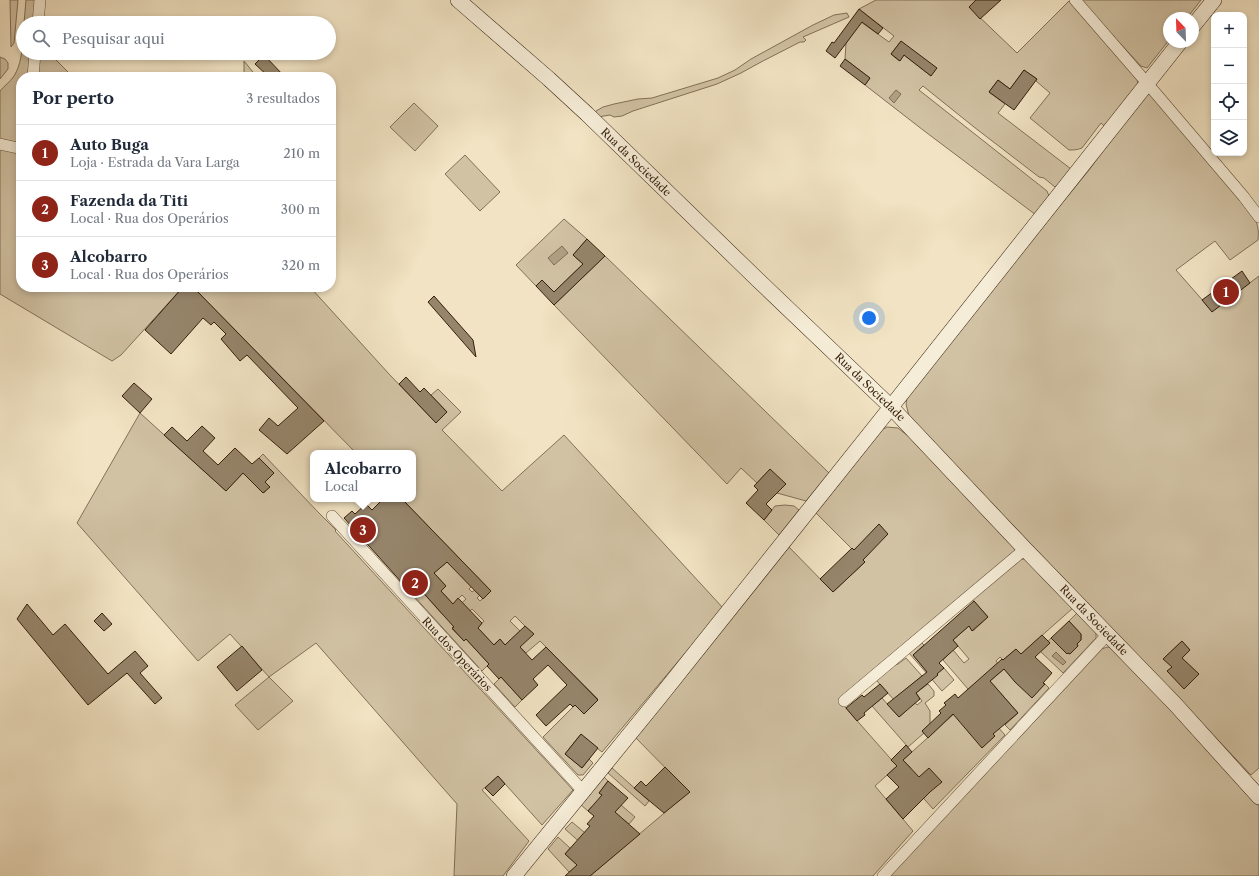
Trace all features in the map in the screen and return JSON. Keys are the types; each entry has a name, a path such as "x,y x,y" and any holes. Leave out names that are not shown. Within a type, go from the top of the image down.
{"street":[{"path":"39,16 40,0"},
{"name":"Rua da Sociedade","path":"458,0 587,114 891,407 1025,550 1175,704 1259,796"},
{"path":"1075,0 1244,197 1259,217"},
{"path":"1199,19 1214,0"},
{"path":"514,876 891,407 1175,48"},
{"path":"33,72 34,60"},
{"path":"0,144 16,148"},
{"name":"Rua dos Operários","path":"332,516 583,791"},
{"path":"844,701 1025,550"},
{"path":"882,876 1108,634"}],"shaded area":[{"path":"10,0 18,0 14,43 11,47"},
{"path":"26,0 37,0 36,16 25,16"},
{"path":"876,0 976,0 969,7 1017,53 1069,1 1137,78 1138,86 1106,128 1101,123 1082,148 1069,150 1030,118 1050,93 1036,81 1037,79 1024,70 1010,89 998,80 989,92 1005,104 998,113 1071,169 1058,186 1055,187 1044,178 1039,177 923,86 919,90 1047,191 1049,196 1036,215 865,85 870,78 845,59 846,43 861,22 889,42 894,36 859,9","holes":["901,41 931,76 904,55 899,61 891,54"]},
{"path":"1080,0 1201,0 1192,12 1163,12 1163,48 1147,68 1141,66"},
{"path":"847,13 849,17 803,37 806,40 804,42 800,42 717,84 633,111 622,116 614,117 610,115 598,117 593,115 596,111 603,107 638,99 652,98 718,78 735,70 751,59 813,25 834,15"},
{"path":"0,57 5,59 8,63 8,69 0,79"},
{"path":"20,60 31,60 30,72 16,72"},
{"path":"37,60 56,60 68,72 36,72"},
{"path":"244,61 253,72 244,72"},
{"path":"16,72 16,142 0,139 0,91"},
{"path":"896,90 901,94 894,103 889,98"},
{"path":"1146,92 1151,93 1254,217 1257,225 1258,240 1230,260 1215,241 1176,270 1212,311 1259,276 1259,768 1251,775 1152,670 937,448 909,416 906,404 908,392 1089,170","holes":["1182,641 1190,650 1182,658 1198,674 1184,688 1168,672 1172,667 1164,658"]},
{"path":"414,103 438,126 415,151 390,127"},
{"path":"0,147 16,152 16,292 178,292 121,355 112,361 0,294"},
{"path":"465,155 500,192 480,211 445,174"},
{"path":"564,219 587,239 573,255 583,264 554,292 542,280 536,286 516,265"},
{"path":"562,246 568,253 554,265 548,258"},
{"path":"605,256 829,473 806,501 777,493 770,469 757,483 741,468 727,484 554,305"},
{"path":"198,292 315,292 436,423 447,412 431,395 438,389 461,412 442,430 502,491 564,435 723,608 602,752 580,735 565,754 582,768 589,759 593,763 583,775 578,775 543,737 575,705 584,714 598,699 540,641 526,653 521,648 514,654 507,647 533,634 515,616 510,621 520,631 505,645 500,639 489,649 489,640 478,628 484,621 472,609 452,629 464,641 466,639 489,664 482,671 412,594 419,588 442,614 453,611 466,599 462,595 453,604 441,591 446,586 434,573 447,562 476,582 469,589 472,592 475,590 480,595 477,598 480,601 491,591 405,502 416,502 416,450 353,450"},
{"path":"140,413 226,491 243,473 264,493 269,487 265,482 274,473 259,458 263,454 336,530 335,531 573,790 542,825 498,776 482,790 529,841 503,876 454,876 457,804 316,643 269,677 230,634 198,661 77,523"},
{"path":"887,427 898,428 908,436 1016,546 1017,552 838,700 897,766 875,786 913,831 873,876 590,876 689,792 634,736 787,545 833,592 865,562 816,513 840,483 840,478 878,432"},
{"path":"775,506 794,506 799,510 779,535 764,520"},
{"path":"1026,559 1073,608 1021,654 1016,649 1003,660 1000,657 996,661 999,665 968,689 943,660 953,650 964,663 969,659 953,640 969,626 973,631 988,617 971,598 1019,560"},
{"path":"1077,613 1096,632 1096,638 1063,673 1040,651 1051,638 1067,654 1070,654 1078,646 1077,644 1081,640 1081,634 1069,621"},
{"path":"922,643 924,645 913,655 932,677 944,668 954,680 942,691 909,653"},
{"path":"1107,647 1113,648 1174,711 1259,806 1259,876 890,876 1102,649"},
{"path":"1056,652 1066,662 1063,665 1052,656"},
{"path":"906,658 922,676 905,690 917,705 922,701 916,693 928,684 934,691 934,696 925,703 930,711 930,724 922,731 924,733 908,747 872,706 882,698 899,717 905,712 876,680"},
{"path":"1004,669 1045,684 1049,688 1010,730 1005,725 1018,713 990,681"},
{"path":"269,677 293,701 258,730 235,705"},
{"path":"501,677 522,700 515,707 494,684"},
{"path":"964,705 980,707 1005,735 933,809 903,775 911,768 903,760"},
{"path":"612,768 649,801 645,806 608,773"},
{"path":"604,777 608,781 599,793 609,801 607,803 616,811 621,805 635,817 629,824 624,820 616,828 591,807 588,811 581,805"},
{"path":"572,822 590,837 583,845 565,829"},
{"path":"558,837 570,848 565,854 581,868 569,872 548,849"}],"building":[{"path":"976,0 1001,0 980,19 969,7"},
{"path":"859,9 883,28 878,34 862,22 835,58 826,51 832,42 834,43"},
{"path":"901,41 937,68 931,76 904,55 900,61 891,54"},
{"path":"845,59 870,78 865,85 840,66"},
{"path":"259,60 269,60 280,72 264,72 255,64"},
{"path":"1024,70 1037,79 1014,110 989,92 998,80 1010,89"},
{"path":"587,239 605,256 554,305 536,286 542,280 554,292 583,264 573,255"},
{"path":"1242,271 1250,283 1212,312 1202,300"},
{"path":"179,292 198,292 324,421 287,454 259,430 269,418 278,426 298,408 247,355 240,361 221,339 226,334 214,322 211,325 203,318 171,354 145,330"},
{"path":"434,296 473,340 476,357 428,302"},
{"path":"406,377 420,392 424,388 447,412 436,423 399,384"},
{"path":"134,383 152,399 140,413 122,396"},
{"path":"202,426 215,438 203,451 218,465 235,448 252,464 259,458 274,473 265,482 270,487 263,493 243,473 226,491 164,435 172,427 187,441"},
{"path":"770,469 786,484 766,504 772,510 764,520 746,503 758,490 754,486"},
{"path":"380,502 405,502 491,591 483,599 447,562 434,573 446,586 441,591 453,604 458,598 482,623 478,628 494,645 500,639 505,645 525,626 534,634 520,647 532,660 546,647 598,700 584,714 575,705 573,707 570,704 546,726 536,715 567,685 548,665 533,679 538,685 522,700 501,677 499,679 487,666 489,664 466,639 464,641 452,628 454,627 419,588 412,594 344,518 352,511 355,514 366,504 372,510"},
{"path":"879,524 888,534 863,560 865,562 833,592 820,579 852,548 854,550"},
{"path":"974,601 988,617 972,631 969,626 953,640 958,646 939,663 944,668 937,674 938,675 916,693 920,699 899,717 887,704 927,672 913,655"},
{"path":"27,604 53,635 65,624 108,674 135,651 148,666 140,673 162,698 155,704 127,673 88,705 17,619"},
{"path":"102,613 112,624 104,631 94,621"},
{"path":"1069,621 1081,634 1081,640 1077,644 1078,646 1070,654 1067,654 1051,638"},
{"path":"1042,635 1050,643 1035,657 1052,673 1043,683 1045,684 1032,698 1004,669 990,681 1018,713 993,734 995,736 982,748 953,714 928,738 922,731 941,713 939,711 946,705 944,703 955,694 958,698 1002,659 1003,660 1016,649 1021,654"},
{"path":"1182,641 1190,650 1182,658 1199,674 1184,689 1167,671 1172,667 1163,659"},
{"path":"242,646 262,670 237,691 217,667"},
{"path":"880,684 888,693 864,713 865,715 857,721 846,708 862,695 864,697"},
{"path":"581,734 598,748 582,768 565,754"},
{"path":"906,745 912,752 903,760 919,777 929,768 942,782 903,819 886,799 899,787 887,775 897,766 891,760"},
{"path":"665,767 690,792 664,813 634,788 641,781 646,786"},
{"path":"498,776 505,784 493,796 485,788"},
{"path":"608,781 628,798 615,812 640,834 590,876 565,876 577,865 565,854 590,826 587,824 594,816 588,811 602,795 599,793"}],"place":[{"name":"Auto Buga","path":"1226,292"},
{"name":"Alcobarro","path":"363,530"},
{"name":"Fazenda da Titi","path":"415,583"}]}
